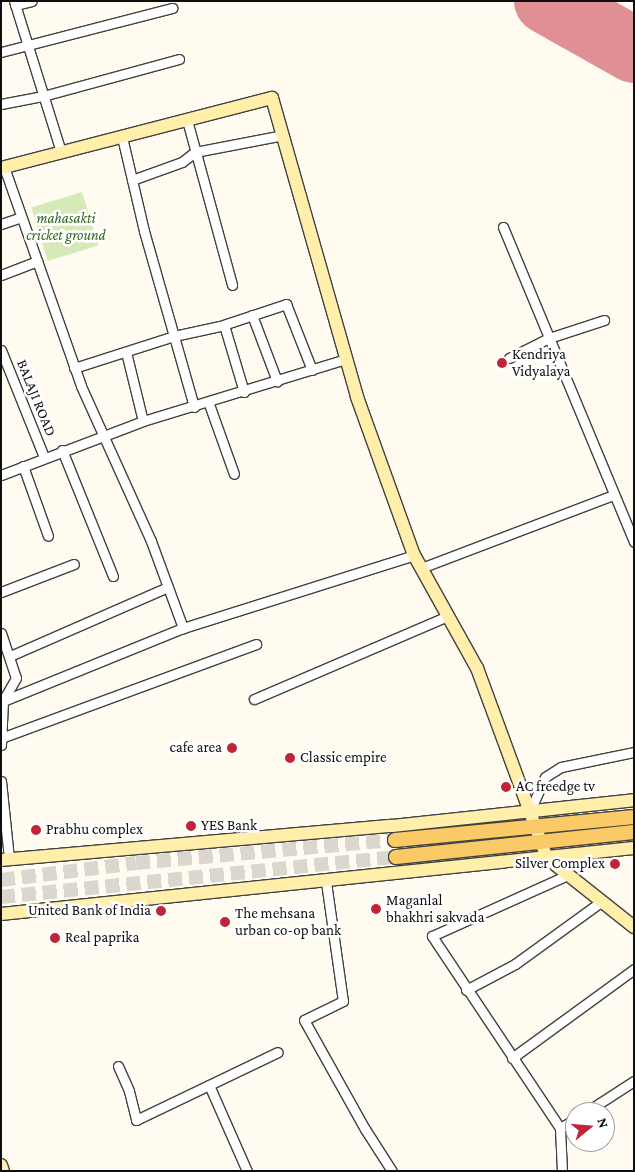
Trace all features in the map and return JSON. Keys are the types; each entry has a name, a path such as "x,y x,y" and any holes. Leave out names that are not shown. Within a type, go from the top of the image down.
{"main road":[{"path":"396,857 537,835 634,817"},
{"path":"393,833 412,838 634,832"}],"street":[{"path":"32,1 14,3 61,152"},
{"path":"1,52 27,43 172,8"},
{"path":"1,104 44,96 179,59"},
{"path":"183,628 151,541 74,368 3,168 272,98 346,359 414,555 477,668 547,858 634,927"},
{"path":"187,120 232,285"},
{"path":"132,180 182,162 195,152 283,135"},
{"path":"122,137 194,407"},
{"path":"1,224 21,217"},
{"path":"503,227 634,542"},
{"path":"1,275 37,261"},
{"path":"74,368 174,336 224,325 286,304 312,370"},
{"path":"252,315 277,382"},
{"path":"509,358 549,338 604,320"},
{"path":"224,325 244,392"},
{"name":"BALAJI ROAD","path":"1,350 44,457"},
{"path":"126,352 143,421"},
{"path":"1,475 62,450 143,421 209,404 346,359"},
{"path":"209,404 234,474"},
{"path":"62,450 113,576"},
{"path":"23,466 48,536"},
{"path":"421,568 613,495"},
{"path":"2,702 183,628 338,577 414,555"},
{"path":"1,592 74,564"},
{"path":"10,656 168,587"},
{"path":"254,698 448,616"},
{"path":"1,634 16,678 2,702 1,745"},
{"path":"1,738 256,644"},
{"path":"529,813 545,777 561,767 634,752"},
{"path":"1,781 5,860 393,833 634,800"},
{"path":"1,914 326,882 634,848"},
{"path":"402,874 414,855"},
{"path":"562,1171 560,1128 466,990 432,936 568,874"},
{"path":"326,882 343,1001 304,1020 365,1129 392,1171"},
{"path":"466,990 515,964 602,901"},
{"path":"512,1058 634,969"},
{"path":"118,1066 129,1090 136,1120 278,1052"},
{"path":"601,1102 634,1081"},
{"path":"209,1086 247,1171"},
{"path":"560,1128 565,1125"},
{"path":"1,1165 4,1171"}],"green space":[{"name":"mahasakti cricket ground","path":"82,192 98,246 48,261 31,207"}],"runway":[{"path":"547,1 634,50"}],"tunnel":[{"path":"1,880 136,863 395,840"},
{"path":"1,897 396,857"}],"place":[{"name":"Kendriya Vidyalaya","path":"502,363"},
{"name":"cafe area","path":"232,748"},
{"name":"Classic empire","path":"290,758"},
{"name":"AC freedge tv","path":"506,787"},
{"name":"YES Bank","path":"191,826"},
{"name":"Prabhu complex","path":"36,830"},
{"name":"Silver Complex","path":"615,864"},
{"name":"Maganlal bhakhri sakvada","path":"376,909"},
{"name":"United Bank of India","path":"161,911"},
{"name":"The mehsana urban co-op bank","path":"225,922"},
{"name":"Real paprika","path":"55,938"}]}
